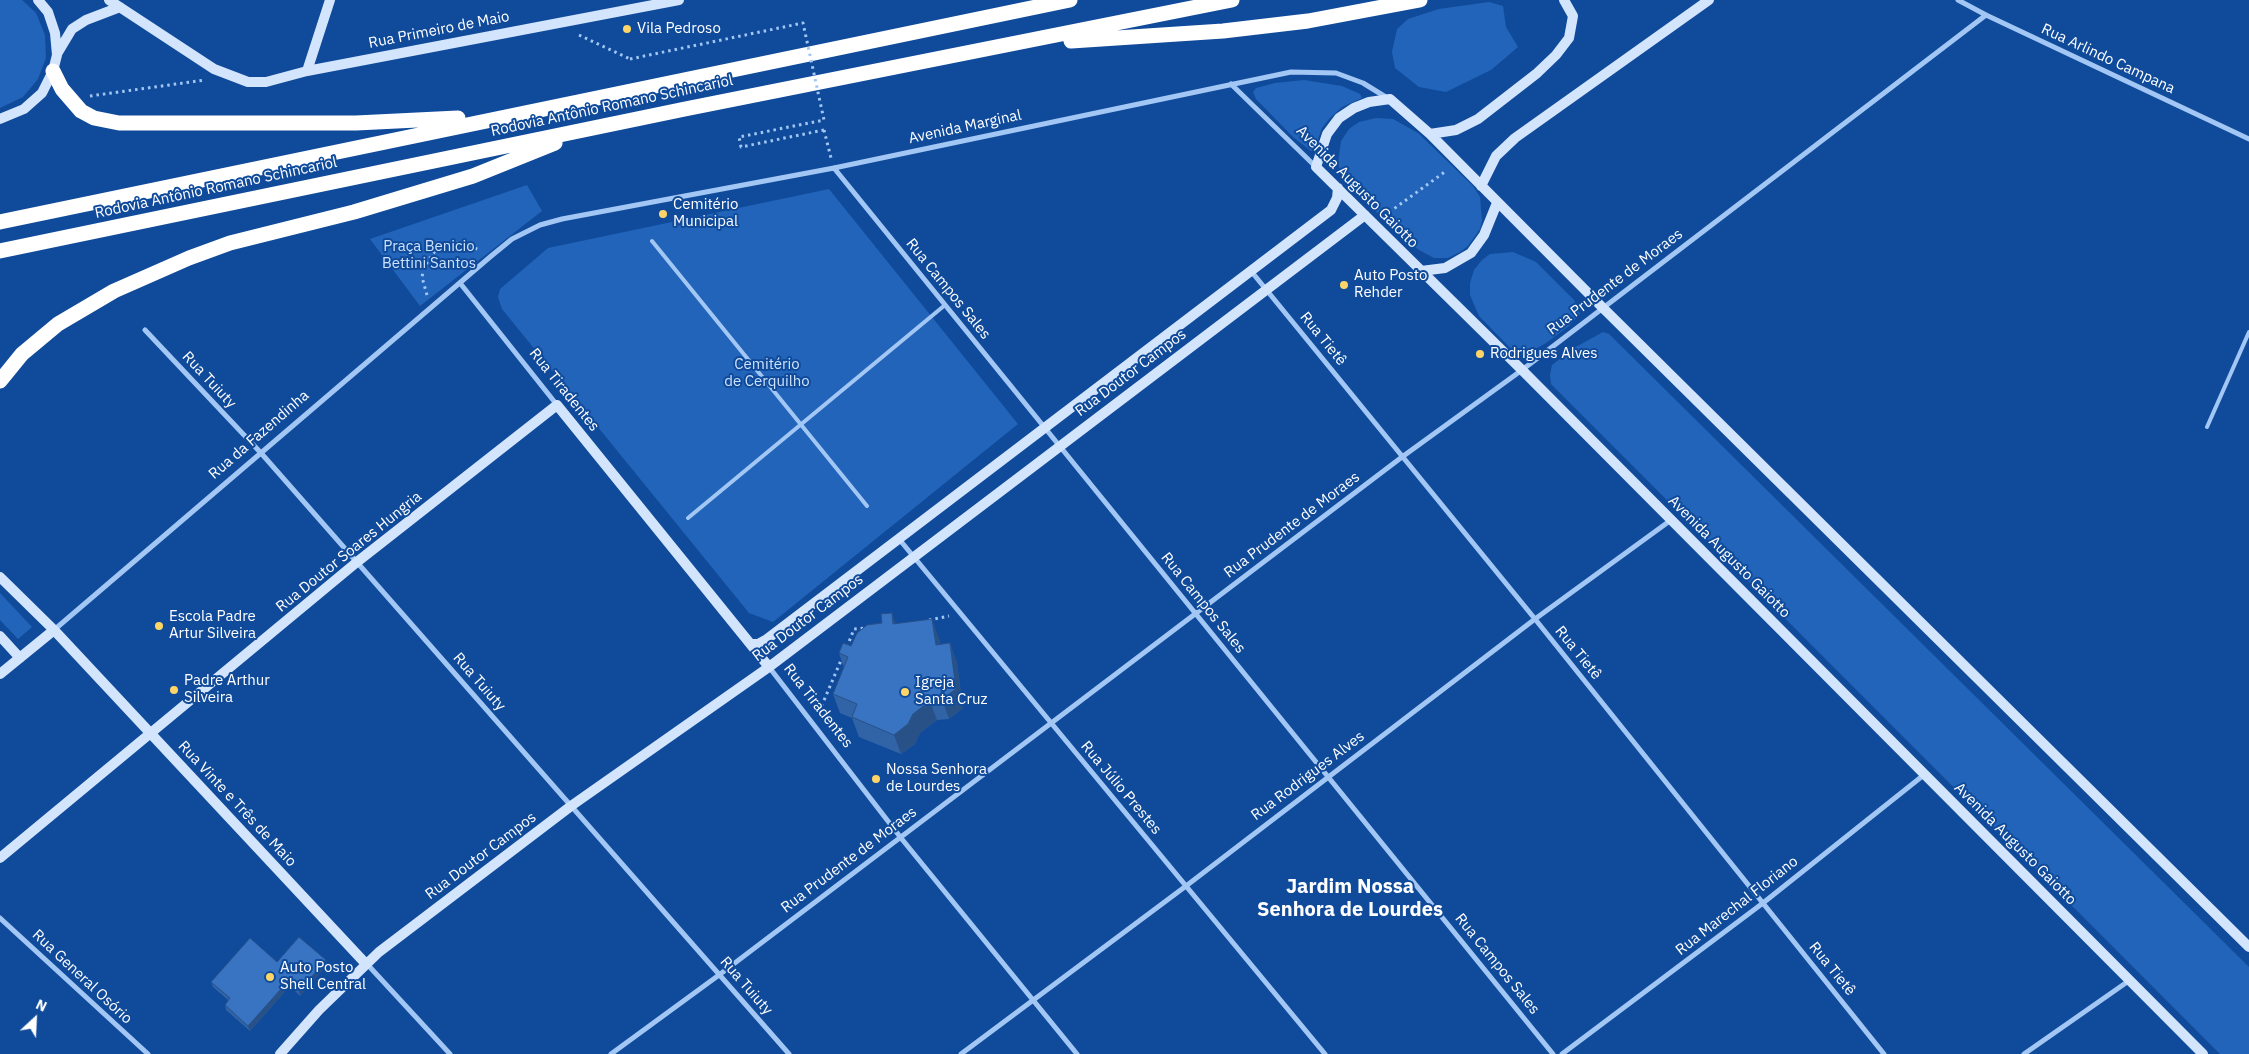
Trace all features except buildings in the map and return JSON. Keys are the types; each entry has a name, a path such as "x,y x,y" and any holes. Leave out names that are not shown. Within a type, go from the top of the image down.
{"highway":[{"name":"Rodovia Antônio Romano Schincariol","path":"0,222 1070,0"},
{"name":"Rodovia Antônio Romano Schincariol","path":"0,251 591,128 1232,0"},
{"path":"1014,44 1223,31 1308,21 1420,0"},
{"path":"53,71 69,99 81,110 94,118 119,123 356,123 436,120 532,112"},
{"path":"0,381 22,354 58,324 114,291 189,258 230,243 354,212 473,176 591,128"}],"street":[{"path":"38,0 48,12 55,33 57,55"},
{"name":"Rua Primeiro de Maio","path":"109,0 214,69 248,82 266,82 307,71 554,22 679,0"},
{"path":"307,71 330,0"},
{"path":"1430,134 1456,130 1478,119 1536,74 1556,55 1569,38 1573,16 1564,0"},
{"path":"1481,186 1496,156 1515,138 1709,0"},
{"name":"Rua Arlindo Campana","path":"1958,0 2249,139"},
{"path":"0,119 24,109 42,92 53,71 57,55 72,29 86,20 120,7"},
{"name":"Rua Prudente de Moraes","path":"612,1054 901,838 1050,722 1196,614 1402,457 1522,370 1986,15"},
{"name":"Avenida Marginal","path":"540,225 562,219 834,168 1291,72 1336,73 1362,83 1390,99"},
{"name":"Avenida Augusto Gaiotto","path":"1231,84 1522,370 2204,1054"},
{"path":"1316,167 1327,134 1339,118 1354,108 1369,102 1390,99 1430,134 1497,203 2249,947"},
{"name":"Rua Campos Sales","path":"834,168 1554,1054"},
{"name":"Rua Doutor Campos","path":"751,644 758,644 767,639 1331,210 1337,198 1338,188"},
{"path":"1421,271 1445,268 1471,252 1484,235 1497,203"},
{"name":"Rua Doutor Campos","path":"280,1054 319,1010 366,964 571,806 769,667 1365,216"},
{"name":"Rua da Fazendinha","path":"0,674 490,257 512,239 540,225"},
{"name":"Rua Tietê","path":"1250,270 1535,619 1884,1054"},
{"name":"Rua Tiradentes","path":"460,283 751,644 901,838 1076,1054"},
{"name":"Rua Tuiuty","path":"145,330 261,453 789,1054"},
{"name":"Rua Doutor Soares Hungria","path":"0,858 151,735 357,562 557,405"},
{"name":"Rua Rodrigues Alves","path":"961,1054 1186,886 1535,619 1671,520"},
{"name":"Rua Júlio Prestes","path":"899,539 1324,1054"},
{"name":"Rua Vinte e Três de Maio","path":"0,577 54,630 450,1054"},
{"path":"0,636 20,658"},
{"name":"Rua Marechal Floriano","path":"1562,1054 1763,903 1925,774"},
{"name":"Rua General Osório","path":"0,918 148,1054"},
{"path":"2024,1054 2130,980"}],"lane":[{"path":"652,241 867,506"},
{"path":"688,518 945,304"},
{"path":"2207,427 2249,332"}],"path":[{"path":"554,22 630,59 803,23 824,120 739,138 741,147 824,130 834,168"},
{"path":"69,99 231,77"},
{"path":"1374,224 1458,162"},
{"path":"433,305 425,292 422,277 424,267 435,251 444,245 463,243 473,246 490,257"},
{"path":"919,621 947,618 958,610"},
{"path":"841,612 859,635"},
{"path":"854,629 873,627"},
{"path":"810,720 818,714 854,629"}],"green space":[{"path":"0,0 22,0 36,13 45,35 46,58 38,79 23,97 0,108"},
{"path":"1489,2 1503,6 1506,27 1518,47 1491,70 1446,92 1419,87 1395,68 1392,52 1397,29 1408,19 1439,9"},
{"path":"1304,80 1342,86 1360,94 1362,98 1342,107 1329,119 1322,128 1314,150 1311,151 1293,137 1256,99 1253,92 1256,88 1275,83"},
{"path":"1376,118 1393,119 1418,133 1473,186 1480,197 1482,221 1480,229 1468,246 1460,252 1448,258 1434,258 1419,250 1409,243 1343,180 1338,163 1341,141 1349,129 1359,122"},
{"name":"Praça Benicio Bettini Santos","path":"527,185 542,211 420,306 370,239"},
{"name":"Cemitério de Cerquilho","path":"829,189 1018,424 773,622 749,613 502,309 498,297 500,289 548,248"},
{"path":"1513,252 1536,262 1574,300 1580,314 1569,326 1524,356 1517,355 1479,316 1470,295 1470,283 1474,270 1482,260 1490,254"},
{"path":"1603,332 1609,334 2249,967 2249,1054 2220,1054 1551,384 1552,365 1574,348"},
{"path":"0,593 32,627 18,639 0,620"}],"place":[{"name":"Vila Pedroso","path":"627,29"},
{"name":"Cemitério Municipal","path":"663,214"},
{"name":"Auto Posto Rehder","path":"1344,285"},
{"name":"Rodrigues Alves","path":"1480,354"},
{"name":"Escola Padre Artur Silveira","path":"159,626"},
{"name":"Padre Arthur Silveira","path":"174,690"},
{"name":"Igreja Santa Cruz","path":"905,692"},
{"name":"Nossa Senhora de Lourdes","path":"876,779"},
{"name":"Auto Posto Shell Central","path":"270,977"}],"district":[{"name":"Jardim Nossa Senhora de Lourdes","path":"1350,898"}]}
